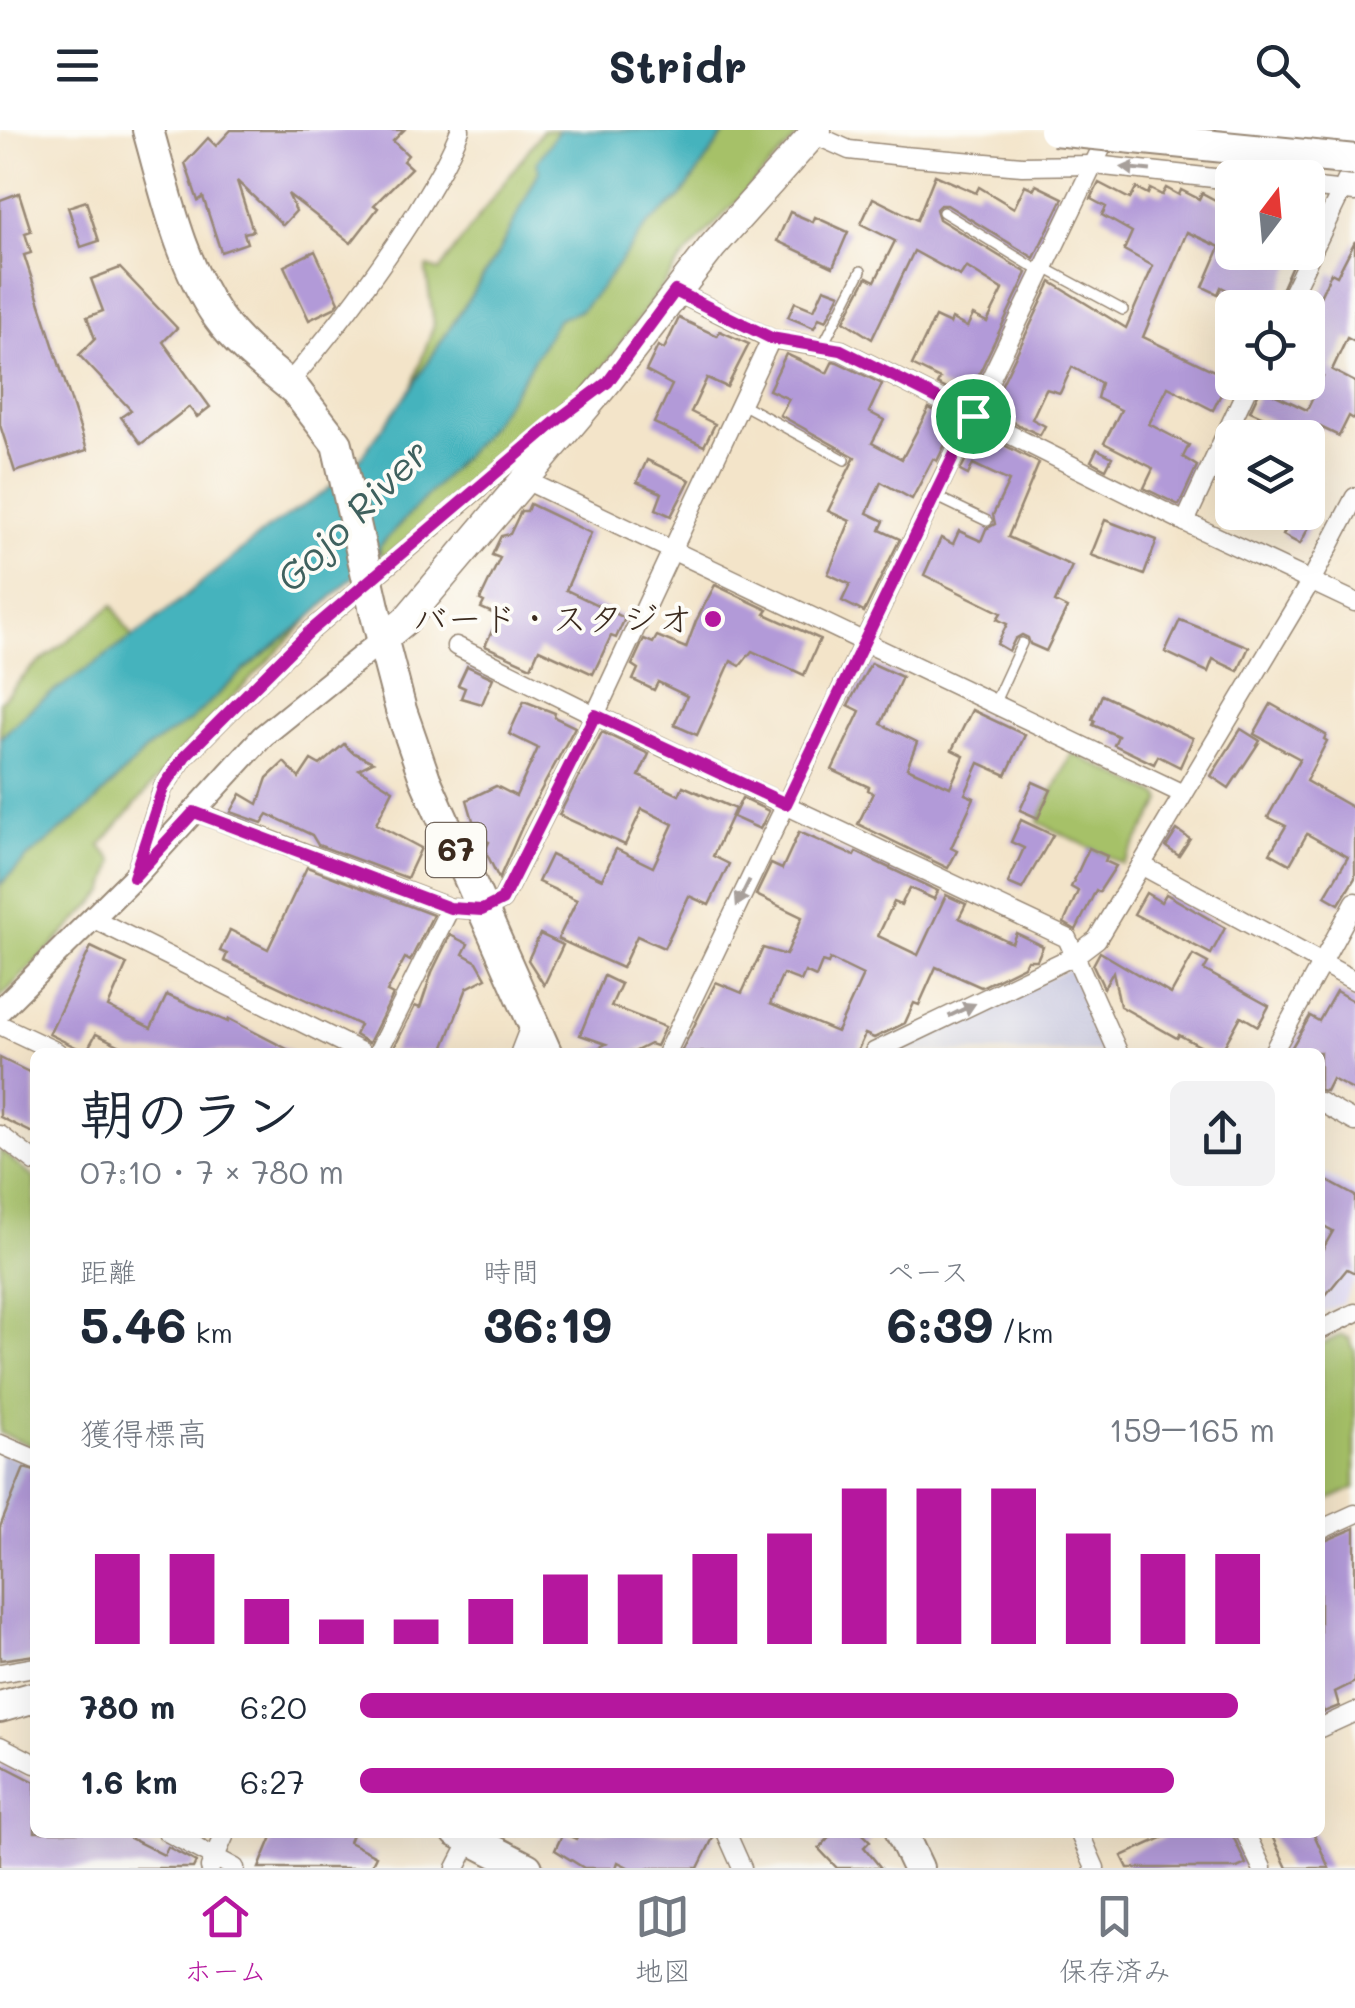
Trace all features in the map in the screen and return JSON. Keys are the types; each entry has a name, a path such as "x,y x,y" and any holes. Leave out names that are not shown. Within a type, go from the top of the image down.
{"highway":[{"path":"1234,130 1355,142"}],"main road":[{"name":"67","path":"148,130 180,241 220,320 251,354 292,388 337,444 378,626 425,780 544,1048"},
{"path":"1054,130 1355,162"},
{"path":"378,626 405,621 608,382 675,291 815,132"},
{"path":"0,1707 30,1699"},
{"path":"472,1838 527,1868"},
{"path":"904,1838 918,1868"}],"street":[{"path":"292,388 398,240 451,155 460,130"},
{"path":"669,1048 1111,130"},
{"path":"815,132 849,150 1022,166 1095,165 1215,178"},
{"path":"1296,290 1348,192 1355,162"},
{"path":"675,291 771,338 841,350 1185,522 1355,602"},
{"path":"194,812 450,908 482,910 502,900 595,715 771,338"},
{"path":"134,877 163,788 185,756 308,633 560,418 608,382"},
{"path":"1185,522 1242,400"},
{"path":"523,479 1183,794"},
{"path":"882,1048 1076,955 1097,938 1312,579 1355,497"},
{"path":"0,1010 94,919 263,736 378,626"},
{"path":"456,646 1067,938 1116,1048"},
{"path":"1141,865 1355,981"},
{"path":"1275,1048 1355,902"},
{"path":"380,1048 450,908"},
{"path":"94,919 353,1048"},
{"path":"522,1048 532,1022"},
{"path":"0,1024 49,1048"},
{"path":"1325,1105 1355,1122"},
{"path":"0,1135 30,1158"},
{"path":"1325,1328 1354,1315"},
{"path":"0,1444 30,1457"},
{"path":"1325,1528 1355,1514"},
{"path":"0,1673 30,1668"},
{"path":"1325,1726 1355,1712"},
{"path":"0,1746 30,1761"},
{"path":"176,1838 213,1863 235,1868"},
{"path":"213,1863 223,1838"},
{"path":"456,1868 466,1838"},
{"path":"729,1838 742,1868"},
{"path":"1082,1838 1095,1868"},
{"path":"1248,1838 1262,1868"}],"lane":[{"path":"943,212 1044,271 1122,310"},
{"path":"822,347 860,271"},
{"path":"740,404 845,460"},
{"path":"934,496 987,520"},
{"path":"994,704 1022,643"}],"shaded area":[{"path":"1072,967 1109,1048 905,1048"},
{"path":"1325,1174 1355,1191 1355,1280 1343,1303 1325,1311"},
{"path":"0,1452 30,1465 30,1661 0,1667"}],"green space":[{"path":"543,130 559,130 538,162 540,171 499,252 412,387 434,324 428,267 439,271"},
{"path":"727,130 800,134 682,259 603,368 384,563 379,547 484,434 557,320 581,310 600,289 647,225 680,198"},
{"path":"113,605 132,638 35,705 0,738 0,702 31,669"},
{"path":"312,616 185,746 100,846 114,861 105,892 0,998 0,885 90,807 149,747 191,720 243,671"},
{"path":"1072,753 1159,795 1162,801 1123,864 1038,822"},
{"path":"0,1150 30,1175 30,1445 0,1433"},
{"path":"1341,1335 1349,1338 1355,1351 1355,1488 1325,1502 1325,1343"}],"water":[{"name":"Gojo River","path":"559,130 727,130 680,198 647,225 600,289 581,310 557,320 484,434 379,547 377,554 191,720 149,747 90,807 0,885 0,738 35,705 147,627 270,527 322,494 353,468 412,387 499,252 539,171 537,162"}],"building":[{"path":"231,130 404,130 393,141 408,155 403,161 411,168 374,205 378,208 351,243 288,194 296,211 283,225 237,181 253,231 244,233 247,243 221,252 203,197 198,201 185,163 208,138 216,146"},
{"path":"935,175 976,193 979,187 1014,208 1025,185 1034,189 1036,185 1063,198 1034,258 947,205 936,209 939,219 1027,273 967,399 937,384 940,379 912,365 935,317 950,324 952,319 967,327 973,315 987,322 1003,290 966,267 960,276 914,251 872,339 844,321 867,277 875,281 895,241 861,224 873,198 917,220"},
{"path":"1099,183 1130,199 1136,188 1162,195 1166,188 1179,195 1181,190 1199,199 1202,193 1215,200 1215,245 1187,232 1143,337 1215,371 1218,400 1213,410 1168,387 1149,424 1189,445 1183,457 1197,466 1179,505 1144,488 1151,467 1104,443 1121,410 1097,398 1101,383 1072,367 1060,393 1046,389 1032,419 1045,426 1040,435 1002,417 1005,411 992,405 1051,282 1126,328 1153,266 1124,250 1132,232 1102,215 1106,207 1091,199"},
{"path":"19,193 31,231 25,233 31,253 24,255 87,450 15,472 0,425 0,200"},
{"path":"86,201 99,241 81,247 68,207"},
{"path":"790,212 813,222 815,217 848,232 833,267 777,241"},
{"path":"1355,241 1355,342 1347,338 1332,370 1355,382 1355,420 1349,416 1339,436 1325,429 1325,420 1270,420 1250,411 1255,400 1286,400 1307,410 1312,400 1325,400 1323,290 1331,273 1337,276"},
{"path":"315,251 339,302 309,320 284,266"},
{"path":"1215,259 1215,270 1290,270 1281,290 1221,287 1215,293 1203,287"},
{"path":"120,268 177,328 163,342 210,407 197,417 189,407 141,444 121,417 131,410 79,355 95,339 87,317 103,311 91,279"},
{"path":"824,288 840,294 826,321 819,318 814,328 788,317 795,302 814,310"},
{"path":"679,318 717,336 720,331 749,344 727,387 707,378 691,412 715,424 704,446 654,423 672,385 646,371 658,346 664,349"},
{"path":"786,354 827,373 833,361 837,362 882,384 869,412 884,420 872,443 902,459 929,408 956,422 912,499 881,482 867,513 884,521 880,530 900,539 864,612 842,601 850,584 828,574 850,521 828,511 855,457 780,415 789,399 769,390"},
{"path":"977,437 990,443 992,439 1039,463 1008,537 1072,566 1055,602 1067,608 1046,651 1030,644 1022,635 1009,651 997,644 1007,624 997,619 1001,613 924,575 941,538 953,544 959,531 981,541 986,529 995,524 993,515 1009,481 973,464 968,475 960,471"},
{"path":"1097,449 1112,457 1106,469 1091,461"},
{"path":"647,460 690,480 671,516 656,509 662,493 637,482"},
{"path":"530,504 591,533 566,590 625,618 616,638 611,636 593,674 539,649 531,667 485,646 499,616 481,608 484,602 480,600 500,558 492,555 501,536 510,534 521,511 527,511"},
{"path":"1105,520 1157,540 1144,575 1091,555"},
{"path":"1286,530 1307,530 1300,544 1283,535"},
{"path":"715,585 820,639 804,675 752,651 740,666 731,661 697,735 674,725 687,696 658,682 654,690 633,680 638,669 632,665 644,639 653,643 657,636 686,648"},
{"path":"1180,620 1249,647 1238,671 1213,659 1208,672 1165,652"},
{"path":"871,663 902,677 881,724 917,742 907,768 950,787 964,756 952,750 972,710 1025,735 1006,775 979,763 965,794 974,798 951,848 957,851 948,868 858,824 873,793 869,787 832,770 860,711 848,705"},
{"path":"467,666 493,678 482,704 461,698 465,688 458,685"},
{"path":"1102,695 1193,738 1180,767 1158,756 1154,764 1114,745 1118,736 1093,725"},
{"path":"524,701 555,713 554,717 575,727 525,820 499,879 485,850 489,842 481,838 484,831 475,827 467,800 496,786 516,796 538,748 509,734"},
{"path":"1271,704 1326,735 1327,741 1306,781 1355,809 1355,878 1339,904 1325,896 1348,857 1307,834 1290,864 1270,853 1286,826 1268,817 1300,759 1254,734"},
{"path":"1241,729 1260,741 1229,788 1211,776"},
{"path":"602,732 649,754 639,776 679,795 683,786 735,809 713,856 729,864 709,905 689,896 664,948 637,936 622,968 558,939 577,900 538,882 551,855 602,879 616,849 653,867 673,824 642,809 625,845 559,815"},
{"path":"344,744 373,762 359,769 393,790 376,824 421,848 407,878 318,845 312,835 268,814 262,823 231,812 241,794 258,804 267,778 284,762 299,778 311,760 320,765"},
{"path":"1033,782 1051,790 1038,818 1020,810"},
{"path":"742,798 769,811 760,829 733,817"},
{"path":"1021,820 1053,835 1022,889 1008,883 1024,848 1011,842"},
{"path":"1177,830 1190,839 1179,856 1166,847"},
{"path":"799,832 854,856 856,852 938,891 934,899 910,888 901,905 894,902 878,936 918,955 946,895 966,904 959,918 1012,943 1016,933 1043,946 1037,960 1027,960 1024,966 981,987 936,967 919,1005 914,1003 905,1023 874,1038 865,1034 859,1048 683,1048 716,982 742,993 763,948 786,955 802,917 756,895 771,864 782,869","holes":["830,959 863,975 837,1032 770,1004 783,974 801,981 805,972 816,977 822,962 828,964"]},
{"path":"1089,848 1107,856 1105,861 1116,866 1099,892 1096,890 1076,930 1064,923 1078,891 1071,887"},
{"path":"307,867 433,915 410,961 405,958 387,992 393,995 369,1043 355,1035 360,1025 224,961 227,954 220,951 230,930 268,949"},
{"path":"1146,893 1161,902 1166,894 1225,928 1211,954 1134,914"},
{"path":"540,934 563,945 544,985 528,960"},
{"path":"450,935 468,944 463,954 477,962 486,978 467,988 444,1048 394,1048 415,1006 420,1008"},
{"path":"91,947 127,964 108,1007 151,1028 167,995 228,1022 229,1019 285,1048 125,1048 96,1034 88,1048 78,1048 49,1034"},
{"path":"1100,952 1171,994 1193,955 1208,963 1204,970 1269,1006 1258,1026 1241,1016 1223,1048 1203,1048 1120,1006 1113,972 1104,988 1093,965"},
{"path":"604,976 621,984 611,1006 665,1027 656,1046 642,1048 598,1048 606,1044 580,1035"},
{"path":"1336,991 1355,1002 1355,1091 1332,1079 1325,1091 1325,1048 1291,1048 1310,1016 1319,1021"},
{"path":"0,1058 30,1073 30,1132 0,1117"},
{"path":"1325,1180 1355,1196 1355,1273 1347,1269 1325,1296 1325,1245 1333,1231 1325,1227"},
{"path":"24,1468 30,1470 30,1656 0,1660 0,1527"},
{"path":"1355,1528 1355,1682 1335,1692 1339,1706 1325,1712 1325,1541"},
{"path":"0,1764 30,1779 30,1838 130,1838 164,1855 168,1847 196,1862 193,1868 0,1868"},
{"path":"272,1838 351,1838 349,1842 376,1856 370,1868 259,1868"},
{"path":"561,1838 713,1838 698,1868 630,1868 618,1862 616,1868 584,1868 555,1850"},
{"path":"829,1838 867,1838 870,1841 864,1847 881,1868 837,1868 819,1849"},
{"path":"1162,1838 1234,1838 1246,1864 1237,1868 1128,1868 1122,1856"},
{"path":"1273,1838 1316,1838 1329,1868 1287,1868"}],"place":[{"name":"バード・スタジオ","path":"713,619"}],"route":[{"path":"675,291 771,338 841,350 973,416 786,804 595,715 502,900 482,910 450,908 194,812 134,877 163,788 185,756 308,633 560,418 608,382 675,291"}]}
